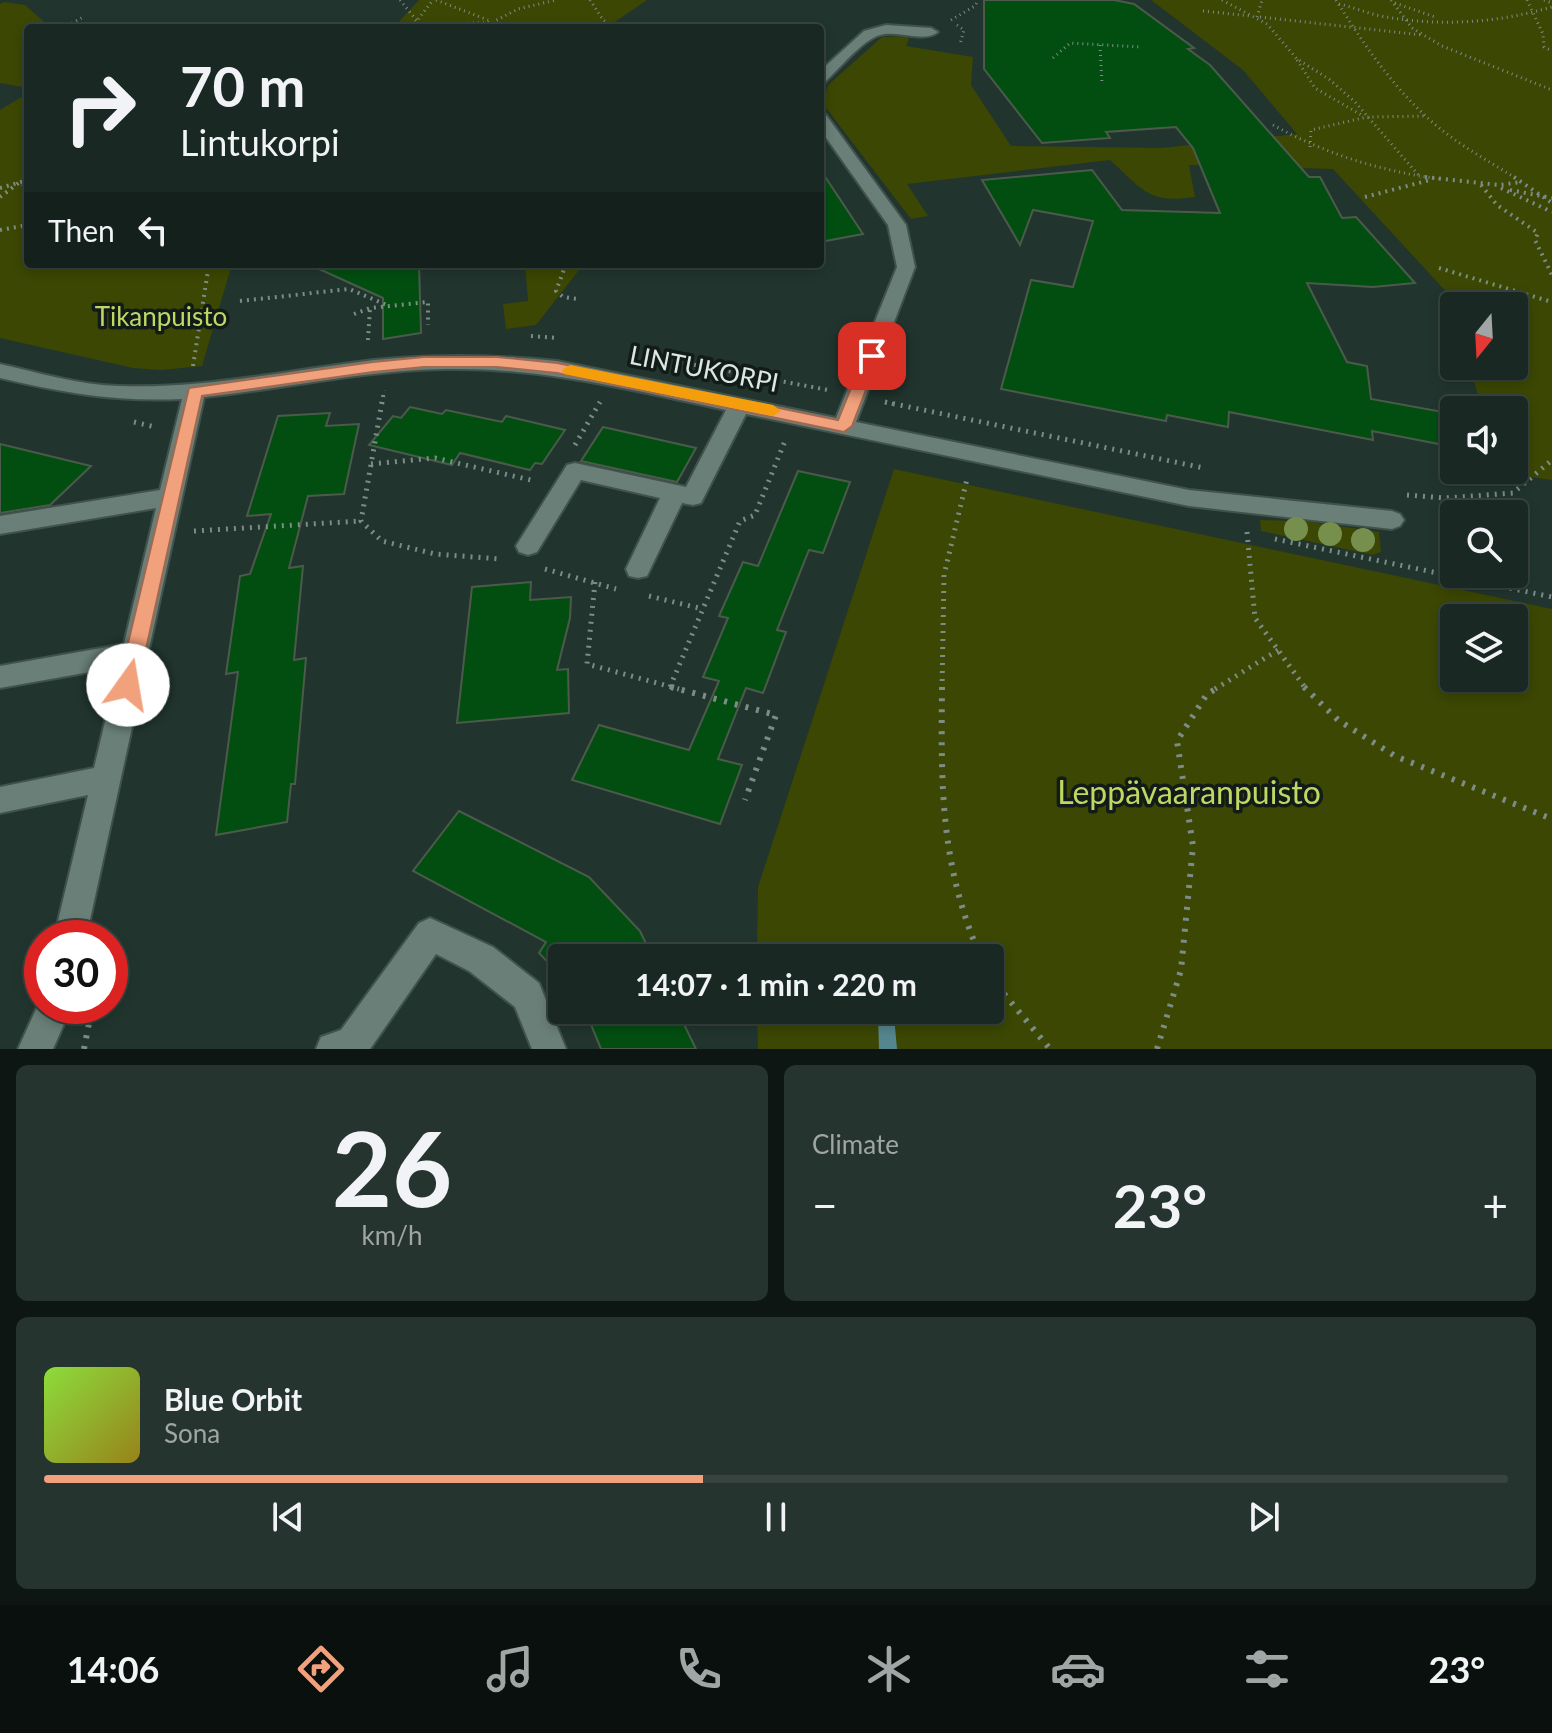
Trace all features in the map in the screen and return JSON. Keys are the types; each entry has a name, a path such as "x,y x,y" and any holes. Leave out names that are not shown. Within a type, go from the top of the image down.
{"street":[{"path":"824,75 869,34 886,29 931,32"},
{"path":"824,124 897,225 906,267 844,426"},
{"name":"LINTUKORPI","path":"0,371 93,392 477,361 557,368 735,414 844,426 1189,498 1392,520"},
{"path":"74,920 193,382"},
{"path":"531,556 569,479 693,497 735,414"},
{"path":"638,569 674,494"},
{"path":"0,525 170,497"},
{"path":"0,677 135,653"},
{"path":"0,800 107,778"},
{"path":"333,1049 351,1046 430,934 481,959 527,995 549,1049"},
{"path":"35,1049 47,1024"}],"path":[{"path":"400,0 417,21"},
{"path":"414,24 434,0 493,22"},
{"path":"461,24 493,22 518,9 556,0"},
{"path":"590,0 603,20 610,24"},
{"path":"931,32 975,6 978,0"},
{"path":"1222,0 1267,24 1297,59 1329,79 1421,178"},
{"path":"1257,17 1262,0"},
{"path":"1527,0 1530,14 1540,24 1546,40 1544,47 1552,51"},
{"path":"1391,1 1443,20"},
{"path":"1391,1 1422,35 1496,70 1552,90"},
{"path":"1338,2 1376,15 1497,21 1530,14 1549,2"},
{"path":"1338,2 1372,59 1426,116 1446,134 1552,201"},
{"path":"1203,11 1422,35"},
{"path":"70,24 85,16"},
{"path":"1053,58 1070,43 1141,47"},
{"path":"1100,44 1102,84"},
{"path":"1297,59 1301,75 1329,101 1367,117"},
{"path":"1310,147 1311,130 1367,117 1426,116"},
{"path":"1273,125 1310,147 1346,161 1421,178 1544,196"},
{"path":"1365,197 1434,179"},
{"path":"0,188 24,181"},
{"path":"20,182 24,185"},
{"path":"0,197 20,182"},
{"path":"1500,188 1523,182"},
{"path":"1481,185 1497,205 1538,233 1535,240 1552,275"},
{"path":"1500,188 1552,212"},
{"path":"0,230 24,226"},
{"path":"193,382 208,268"},
{"path":"565,268 556,291 563,297 577,299"},
{"path":"1439,268 1552,302"},
{"path":"240,301 349,289 389,306"},
{"path":"354,314 428,302 428,325"},
{"path":"361,521 386,381"},
{"path":"569,479 562,465 603,398 589,395"},
{"path":"670,687 740,521 755,515 787,436 735,414"},
{"path":"371,464 435,458 569,479"},
{"path":"1403,494 1445,498 1513,493 1552,460"},
{"path":"968,474 944,575 941,791 947,843 965,921 975,944"},
{"path":"1241,504 1248,534 1255,618 1302,685 1338,720 1395,756 1552,819"},
{"path":"189,531 361,521 382,541 435,554 481,555 506,560"},
{"path":"531,556 625,591"},
{"path":"1396,563 1552,597"},
{"path":"595,582 587,664 776,715 745,800"},
{"path":"641,594 703,609"},
{"path":"1157,1049 1181,970 1193,846 1177,741 1207,694 1278,650"},
{"path":"1004,994 1050,1049"},
{"path":"84,1049 89,1024"}],"green space":[{"path":"419,0 647,0 612,24 397,24"},
{"path":"1151,0 1552,0 1552,480 1528,477 1528,396 1478,396 1474,380 1528,380 1528,292 1446,292 1333,169 1189,165 1195,197 1179,199 1147,192 1110,160 907,184 928,216 911,219 824,105 824,100 828,85 882,37 906,36 909,39 906,46 973,57 971,85 1011,146 1161,148 1297,134 1243,70"},
{"path":"0,4 25,5 46,24 24,24 24,87 0,83"},
{"name":"Tikanpuisto","path":"24,95 24,268 231,268 202,366 161,370 133,368 0,338 0,110"},
{"path":"525,268 581,268 536,325 506,329 503,304 528,301"},
{"name":"Leppävaaranpuisto","path":"894,469 1440,585 1440,588 1453,588 1552,609 1552,1049 758,1049 757,1024 1004,1024 1004,944 757,944 758,887"},
{"path":"1260,520 1304,521 1379,532 1381,552 1373,555 1261,531"}],"building":[{"path":"984,0 1114,0 1134,4 1194,48 1188,49 1210,65 1309,177 1320,177 1342,218 1356,217 1415,283 1373,287 1307,283 1347,362 1367,366 1371,399 1440,411 1440,444 1372,431 1373,440 1229,412 1228,427 1167,415 1166,421 1001,389 1031,280 1073,287 1093,221 1033,210 1020,245 982,180 1092,170 1122,210 1220,213 1193,148 1176,127 1106,132 1110,138 1042,143 984,69"},
{"path":"824,175 863,234 824,241"},
{"path":"317,268 419,268 421,333 383,339 383,298"},
{"path":"410,407 442,414 446,410 502,422 506,416 565,430 542,464 535,463 530,470 460,453 452,465 369,445 393,416 401,418"},
{"path":"330,413 326,426 359,424 344,494 308,496 289,568 303,566 294,660 306,658 295,784 291,784 287,822 216,835 238,672 226,674 240,576 250,574 271,514 247,516 278,416"},
{"path":"603,427 696,448 677,482 581,461"},
{"path":"0,444 91,466 50,505 0,513"},
{"path":"798,471 850,482 823,553 809,550 777,630 786,632 763,693 746,688 718,759 742,765 720,824 572,780 599,725 689,750 719,681 703,677 728,618 719,616 743,562 758,566"},
{"path":"531,582 530,600 571,597 570,618 557,670 568,669 569,713 457,723 472,587"},
{"path":"459,811 589,877 640,931 646,944 548,944 548,962 539,953 546,942 413,871"},
{"path":"591,1024 684,1024 696,1049 601,1049"}],"waterway":[{"path":"886,1024 888,1049"}],"slow traffic":[{"path":"570,370 773,411"}],"route":[{"path":"128,685 194,392 373,367 424,362 497,362 557,368 844,426 872,356"}]}
